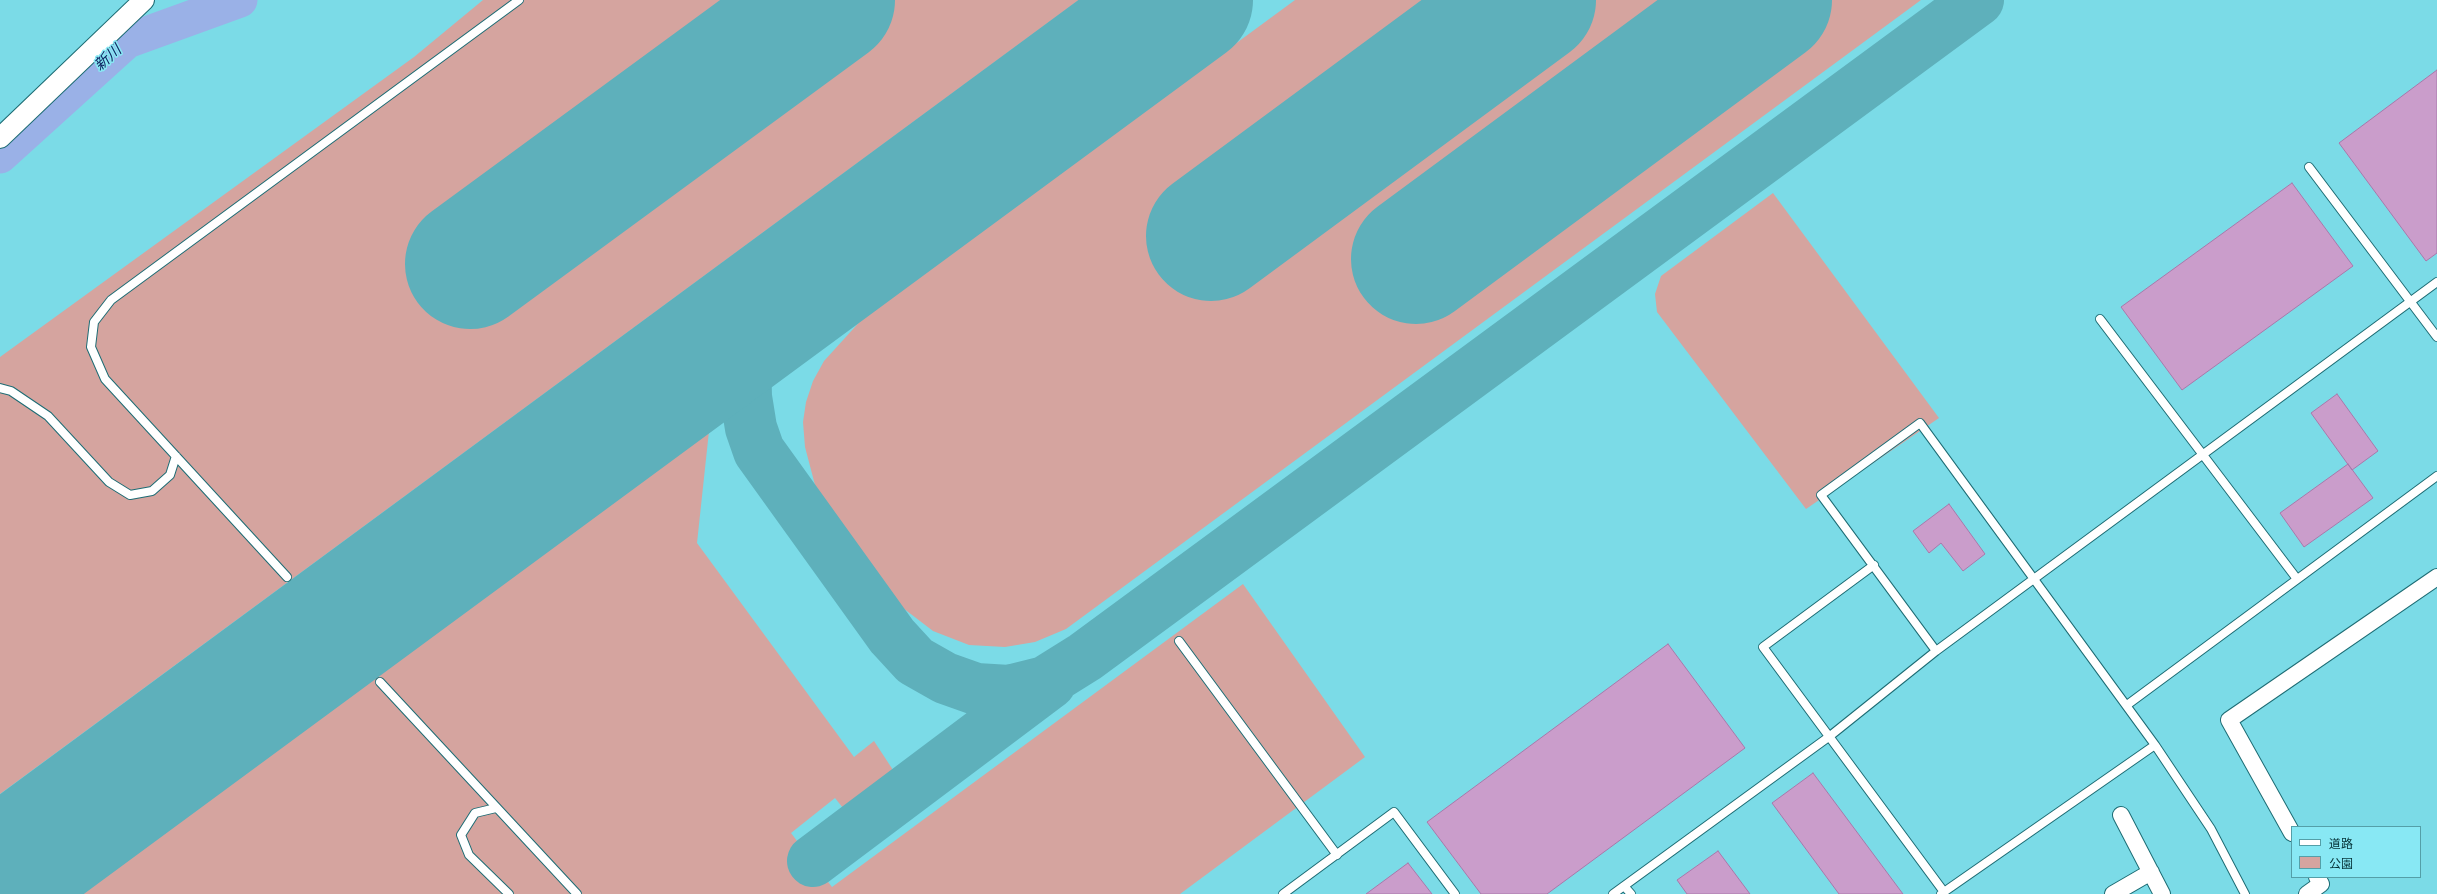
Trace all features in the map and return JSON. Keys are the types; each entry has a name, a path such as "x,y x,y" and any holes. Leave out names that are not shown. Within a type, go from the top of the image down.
{"street":[{"path":"0,138 144,0"},
{"path":"2291,831 2229,720 2437,577"},
{"path":"2121,815 2162,894"},
{"path":"2112,894 2151,872"},
{"path":"2307,894 2321,884 2318,878"}],"lane":[{"path":"287,577 105,379 91,347 94,322 111,300 519,0"},
{"path":"2309,167 2437,337"},
{"path":"1613,894 1830,736 1936,651 2437,282"},
{"path":"2100,319 2297,579"},
{"path":"0,388 11,391 48,416 109,482 130,495 152,491 170,475 176,456"},
{"path":"1936,651 1821,495 1920,424 2035,579 2155,745 2211,829 2245,894"},
{"path":"2127,705 2437,476"},
{"path":"1874,565 1763,647 1830,736 1943,893 2155,745"},
{"path":"1179,641 1336,855"},
{"path":"380,682 577,894"},
{"path":"496,808 475,813 462,835 469,855 509,894"},
{"path":"1283,894 1394,812 1455,894"},
{"path":"1624,886 1631,894"}],"green space":[{"path":"483,0 1079,0 0,794 0,357 414,57"},
{"path":"1295,0 1921,0 1066,629 1035,642 1005,647 969,645 933,631 903,608 815,485 805,447 803,422 806,402 813,381 824,361 864,317"},
{"path":"1773,193 1939,418 1806,509 1657,312 1655,294 1661,276"},
{"path":"709,431 697,543 854,757 874,741 893,770 843,808 835,798 791,833 832,887 1243,584 1365,757 1180,894 81,894"}],"building":[{"path":"2437,70 2437,253 2426,261 2339,143"},
{"path":"2292,183 2353,266 2182,390 2121,307"},
{"path":"2337,394 2378,451 2352,470 2311,413"},
{"path":"2348,464 2373,498 2304,547 2280,513"},
{"path":"1949,504 1985,554 1963,571 1941,543 1929,553 1913,531"},
{"path":"1668,644 1745,748 1547,894 1481,894 1427,822"},
{"path":"1813,773 1903,894 1839,894 1772,803"},
{"path":"1718,851 1750,894 1687,894 1677,880"},
{"path":"1408,863 1432,894 1366,894"}],"waterway":[{"name":"新川","path":"0,156 127,41 240,0"}],"taxiway":[{"path":"756,318 745,355 746,397 751,428 759,451 892,636 915,661 945,678 976,689 1009,691 1045,682 1085,657 1978,0"},
{"path":"813,861 1050,683"}],"runway":[{"path":"470,264 830,0"},
{"path":"0,875 1188,0"},
{"path":"1211,236 1531,0"},
{"path":"1416,259 1767,0"}]}
